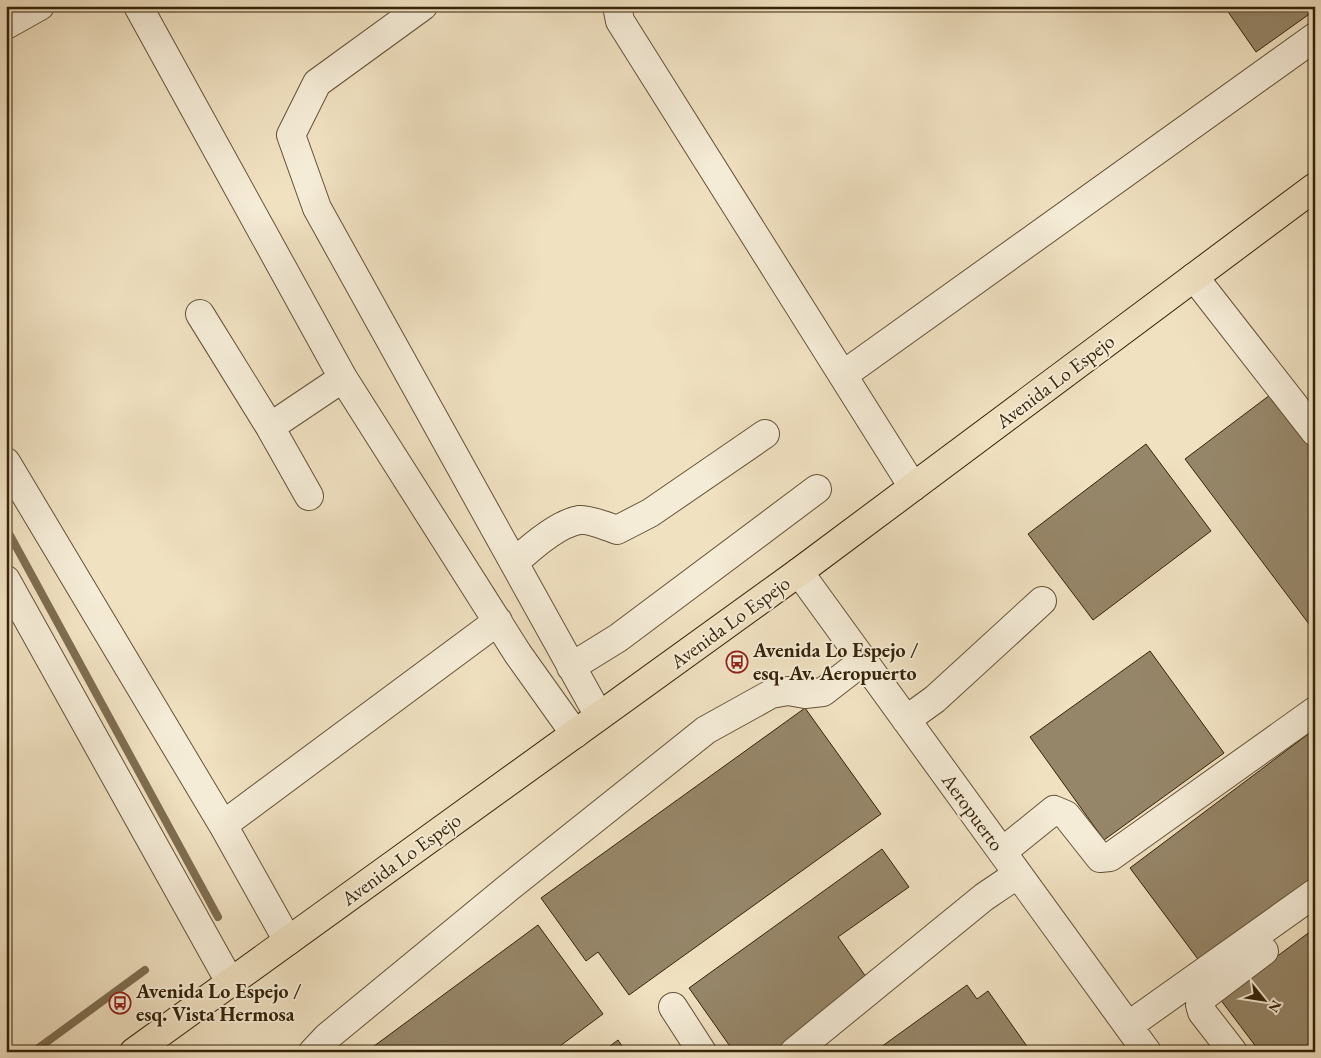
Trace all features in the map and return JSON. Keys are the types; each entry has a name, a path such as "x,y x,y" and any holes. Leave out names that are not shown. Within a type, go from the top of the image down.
{"main road":[{"name":"Avenida Lo Espejo","path":"136,1051 799,572 1315,187"}],"street":[{"path":"6,25 40,6"},
{"path":"138,6 343,378 498,621 575,734"},
{"path":"423,6 317,82 291,135 317,208 599,716"},
{"path":"617,6 620,21 913,487"},
{"path":"843,375 1315,37"},
{"path":"1194,278 1315,432"},
{"path":"200,314 270,427 309,496"},
{"path":"270,427 343,378"},
{"path":"514,563 534,544 567,524 581,520 617,530 650,513 765,434"},
{"path":"6,462 223,826 288,941"},
{"path":"571,667 618,638 817,489"},
{"name":"Aeropuerto","path":"799,572 1146,1052"},
{"path":"6,580 230,982"},
{"path":"906,720 936,699 1042,601"},
{"path":"223,826 498,621"},
{"path":"313,1052 327,1037 508,888 706,730 771,694 788,691 805,694 823,692 863,660"},
{"path":"794,1052 984,897 1054,810 1066,815 1100,858 1110,857 1315,710"},
{"path":"1128,1026 1315,893"},
{"path":"1233,1052 1202,1012 1200,1005 1203,998 1315,913"},
{"path":"673,1007 702,1052"}],"building":[{"path":"1224,6 1315,6 1315,10 1256,52"},
{"path":"1274,392 1315,446 1315,632 1185,459"},
{"path":"1146,444 1211,531 1093,620 1028,534"},
{"path":"1150,651 1224,753 1104,840 1030,737"},
{"path":"805,708 881,814 629,995 598,952 586,961 541,898"},
{"path":"1315,729 1315,889 1206,970 1130,868"},
{"path":"882,849 909,887 838,937 871,984 777,1052 734,1052 689,988"},
{"path":"538,925 603,1014 552,1052 366,1052"},
{"path":"1315,928 1315,1052 1260,1052 1220,999"},
{"path":"967,985 977,999 988,991 1031,1052 874,1052"},
{"path":"618,1040 626,1052 602,1052"}],"waterway":[{"path":"6,528 218,917"},
{"path":"33,1052 145,970"}],"place":[{"name":"Avenida Lo Espejo / esq. Av. Aeropuerto","path":"737,662"},
{"name":"Avenida Lo Espejo / esq. Vista Hermosa","path":"120,1003"}]}
